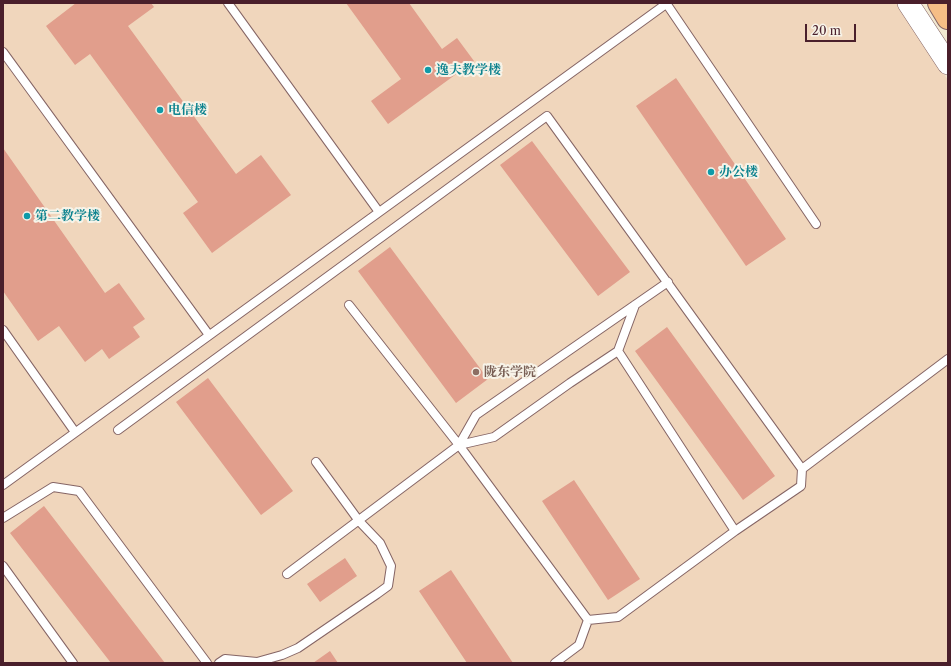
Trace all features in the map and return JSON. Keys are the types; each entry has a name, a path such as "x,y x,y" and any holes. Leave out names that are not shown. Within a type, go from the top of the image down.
{"main road":[{"path":"939,3 948,18"}],"street":[{"path":"908,3 948,64"}],"lane":[{"path":"228,3 379,212"},
{"path":"3,484 666,3 816,224"},
{"path":"3,52 209,335"},
{"path":"118,430 547,116 802,469 801,486 734,531 618,616 588,620"},
{"path":"287,574 459,445 476,415 668,282"},
{"path":"350,305 459,445 588,620"},
{"path":"459,445 494,437 618,351 635,305"},
{"path":"3,330 75,432"},
{"path":"618,351 734,531"},
{"path":"802,469 948,359"},
{"path":"219,663 225,659 257,662 282,655 298,648 388,586 391,566 380,544 359,521 316,462"},
{"path":"3,518 53,487 79,491 206,663"},
{"path":"3,566 73,663"},
{"path":"555,663 579,645 588,620"}],"shaded area":[{"name":"陇东学院","path":"3,3 898,3 948,80 948,663 3,663"}],"building":[{"name":"电信楼","path":"76,3 151,3 154,7 128,26 236,174 261,155 291,195 212,253 183,213 198,202 90,54 75,65 46,26"},
{"name":"逸夫教学楼","path":"346,3 409,3 442,49 457,38 474,61 388,124 371,101 401,79"},
{"name":"办公楼","path":"676,78 786,239 746,266 636,106"},
{"path":"532,141 630,272 598,296 500,165"},
{"name":"第二教学楼","path":"3,148 105,293 119,283 145,319 133,327 140,337 109,359 102,349 85,362 59,326 38,341 3,291"},
{"path":"390,247 488,379 456,403 358,271"},
{"path":"667,327 775,476 743,500 635,351"},
{"path":"208,378 293,491 261,515 176,402"},
{"path":"574,480 640,579 608,600 542,501"},
{"path":"44,506 165,663 111,663 10,533"},
{"path":"345,558 357,576 320,602 307,584"},
{"path":"451,570 513,663 467,663 419,591"},
{"path":"330,651 338,663 313,663"}],"place":[{"name":"逸夫教学楼","path":"428,70"},
{"name":"电信楼","path":"160,110"},
{"name":"办公楼","path":"711,172"},
{"name":"第二教学楼","path":"27,216"},
{"name":"陇东学院","path":"476,372"}]}
